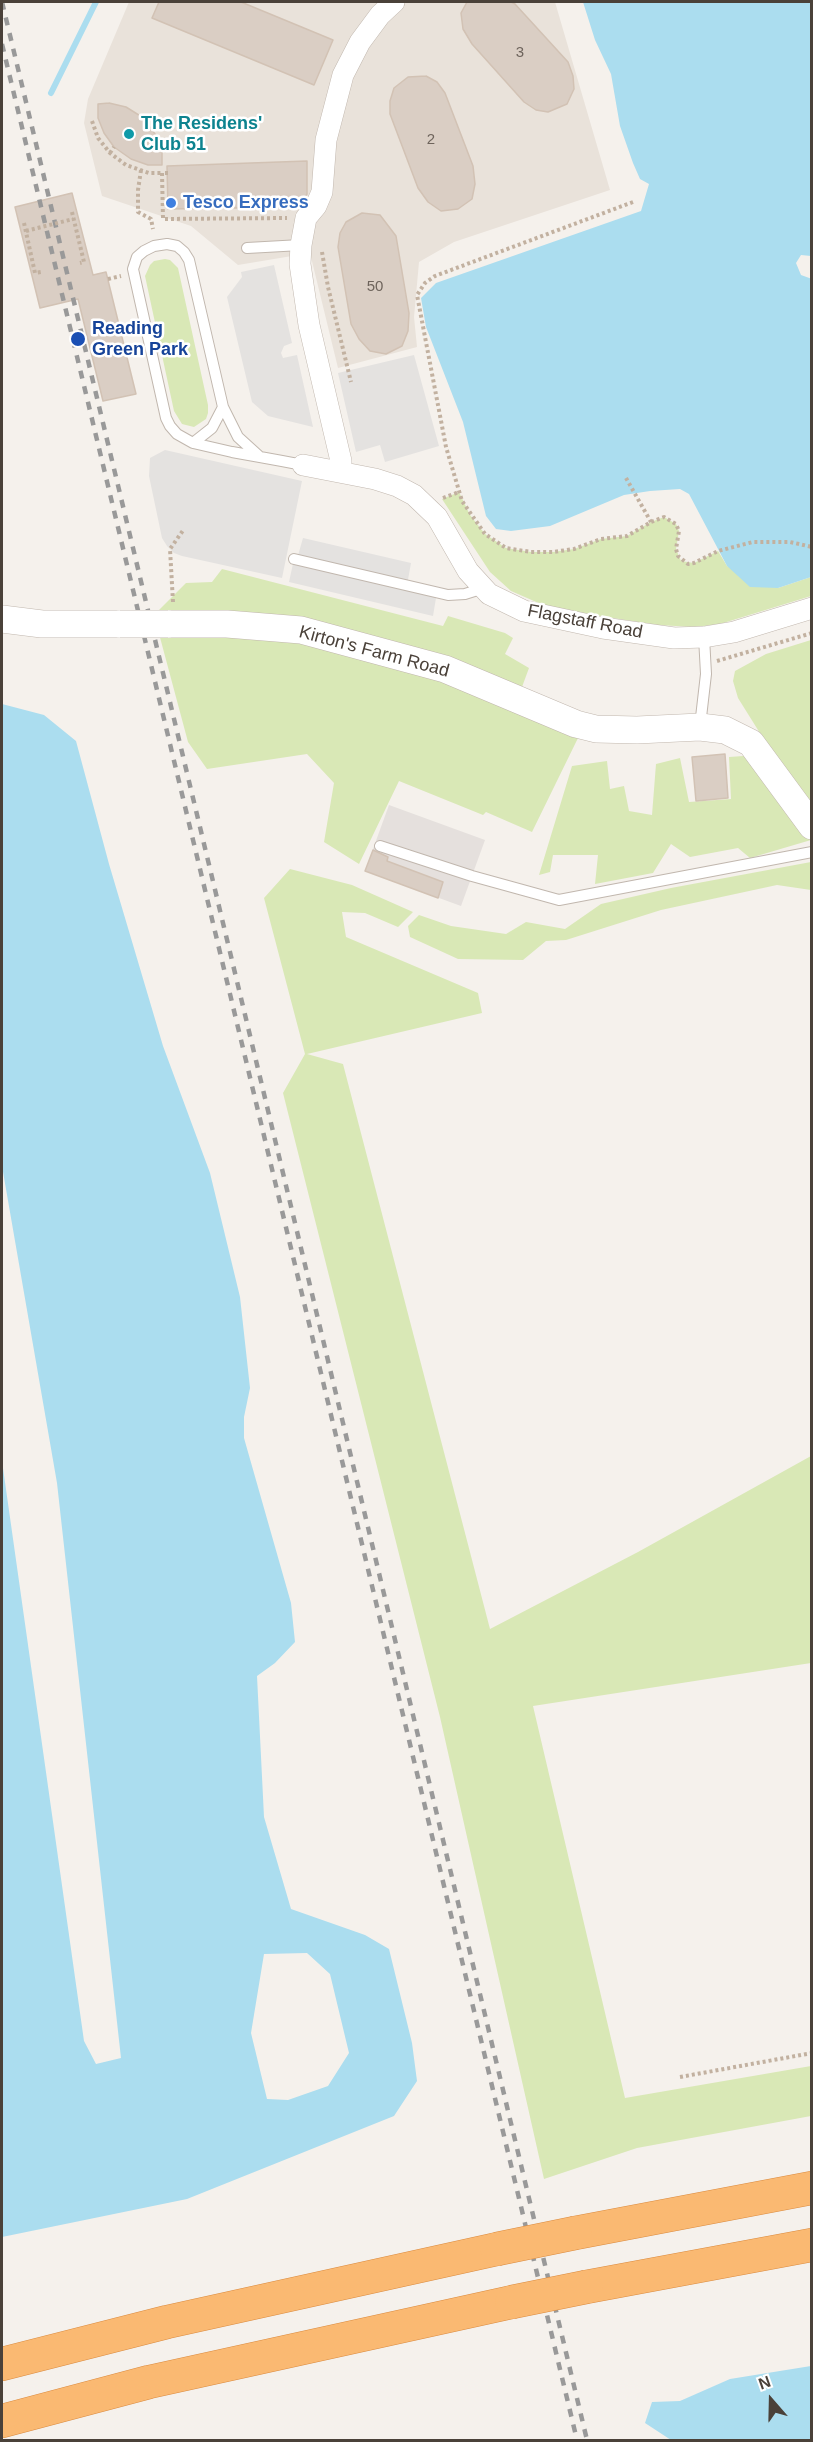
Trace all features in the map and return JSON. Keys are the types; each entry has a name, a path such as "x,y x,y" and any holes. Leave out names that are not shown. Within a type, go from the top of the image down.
{"highway":[{"path":"2,2364 167,2322 497,2249 812,2188"},
{"path":"2,2421 149,2382 512,2302 812,2245"}],"street":[{"path":"341,472 341,461 309,325 300,264 311,245 306,218 316,206 322,192 326,140 343,75 360,42 380,15 394,2"},
{"name":"Flagstaff Road","path":"303,465 397,486 419,500 437,517 468,572 489,594 524,611 603,628 674,638 704,637 762,624 812,608"},
{"name":"Kirton's Farm Road","path":"2,619 42,624 227,624 301,630 445,669 576,724 596,729 638,730 700,727 725,730 751,743 812,826"}],"lane":[{"path":"260,457 238,437 223,407 189,260 177,246 167,244 154,246 137,257 132,269 166,418 177,434 193,443 260,457 303,465"},
{"path":"247,248 311,245"},
{"path":"193,443 212,428 223,407"},
{"path":"294,559 448,595 465,594 484,588"},
{"path":"700,727 706,662 704,637"},
{"path":"380,846 472,876 559,900 812,852"}],"path":[{"path":"92,121 98,138 110,153 126,165 141,170 165,173 163,219 306,218"},
{"path":"110,153 114,147"},
{"path":"141,170 138,212 151,219"},
{"path":"633,202 435,276 425,283 417,295 446,447 459,492 470,515 485,534 506,548 531,552 574,549 601,539 627,536 651,522 664,518 676,524 678,556 688,564 718,551 753,542 790,542 812,547"},
{"path":"151,219 163,211"},
{"path":"72,212 84,262 80,263"},
{"path":"26,231 73,219"},
{"path":"151,219 153,229"},
{"path":"24,223 35,273 41,272"},
{"path":"311,245 328,287 351,382"},
{"path":"108,279 124,275"},
{"path":"626,478 651,522"},
{"path":"442,499 459,492"},
{"path":"172,583 170,549 184,529"},
{"path":"706,662 812,633"},
{"path":"680,2077 812,2053"}],"shaded area":[{"path":"129,2 555,2 610,190 454,242 419,262 414,317 417,347 338,368 310,253 238,265 191,226 102,196 84,123 88,99"},
{"path":"274,265 292,343 284,346 281,353 283,358 297,355 313,427 268,416 252,402 227,297 242,277 241,272"},
{"path":"414,355 439,446 385,462 380,445 356,452 338,373"},
{"path":"165,450 302,481 282,578 182,556 174,553 167,546 162,538 149,476 150,458"},
{"path":"303,538 411,563 407,585 437,592 433,616 289,582 294,559 297,559"},
{"path":"389,805 485,840 461,906 365,871"}],"green space":[{"path":"170,260 178,268 208,405 206,419 194,427 182,424 174,411 145,276 154,261"},
{"path":"459,492 470,515 485,534 506,548 531,552 574,549 601,539 627,536 664,517 676,524 679,531 676,549 681,561 694,563 718,551 727,566 778,588 811,577 811,596 720,624 695,627 657,625 550,608 511,591 490,572 442,499"},
{"path":"222,569 443,626 448,616 505,633 513,638 505,654 529,668 522,687 578,738 532,832 486,812 483,815 399,781 359,864 324,842 334,783 307,754 207,769 188,742 154,615 186,583 212,582"},
{"path":"811,640 811,840 750,858 738,848 690,857 671,844 653,873 595,884 598,855 553,855 550,872 539,875 572,766 607,761 610,789 624,786 629,811 652,815 656,764 680,758 689,802 731,799 729,757 773,754 738,698 733,681 735,671 766,654"},
{"path":"811,862 811,890 777,885 661,910 566,940 546,941 523,960 458,959 410,937 408,926 419,915 451,926 506,934 526,922 565,929 601,904 671,888"},
{"path":"290,869 352,885 413,912 398,927 365,913 342,912 346,937 478,993 482,1013 307,1054 343,1064 490,1629 638,1552 811,1456 811,1663 533,1706 625,2098 811,2066 811,2116 637,2148 544,2179 440,1717 283,1093 305,1054 264,898"}],"water":[{"path":"583,2 811,2 811,256 801,255 796,263 801,275 812,279 811,577 778,588 750,587 727,566 689,494 680,489 624,495 550,526 511,531 496,529 486,516 463,422 426,327 421,298 436,283 641,211 649,184 640,179 633,163 620,126 611,74 595,40"},
{"path":"2,704 44,715 76,741 109,864 163,1046 210,1173 240,1297 250,1388 244,1417 244,1438 291,1603 295,1642 275,1663 257,1676 264,1817 291,1909 365,1935 389,1949 412,2043 417,2081 394,2116 187,2199 2,2237 2,1461 84,2041 96,2064 121,2058 57,1483 2,1166","holes":["307,1953 330,1974 349,2053 328,2086 288,2100 267,2099 251,2033 264,1954"]},
{"path":"811,2366 811,2440 671,2440 645,2423 652,2402 680,2401 730,2379"}],"building":[{"path":"159,2 241,2 333,40 314,85 152,18"},
{"path":"467,2 511,2 515,4 568,62 573,76 574,89 567,104 548,112 536,110 524,102 472,44 463,29 461,13"},
{"path":"426,76 437,82 445,93 473,166 475,184 472,199 458,209 441,211 428,202 418,188 390,114 390,101 394,88 408,77"},
{"name":"The Residens' Club 51","path":"109,103 126,107 142,117 155,134 162,151 162,165 148,165 131,159 114,147 104,133 98,118 98,104"},
{"path":"307,161 307,194 298,207 168,209 167,166"},
{"path":"72,193 93,275 106,272 136,394 103,401 78,299 40,308 15,207"},
{"path":"362,213 380,215 396,236 409,313 408,331 402,346 386,354 370,351 359,339 351,324 338,247 340,233 346,222"},
{"path":"725,754 728,798 696,801 692,757"},
{"path":"373,850 388,857 387,861 443,882 438,898 365,871"}],"waterway":[{"path":"51,93 96,2"}],"railway":[{"path":"2,2 587,2440"},
{"path":"2,44 577,2440"}],"place":[{"name":"The Residens' Club 51","path":"129,134"},
{"name":"Tesco Express","path":"171,203"},
{"name":"Reading Green Park","path":"78,339"}]}
